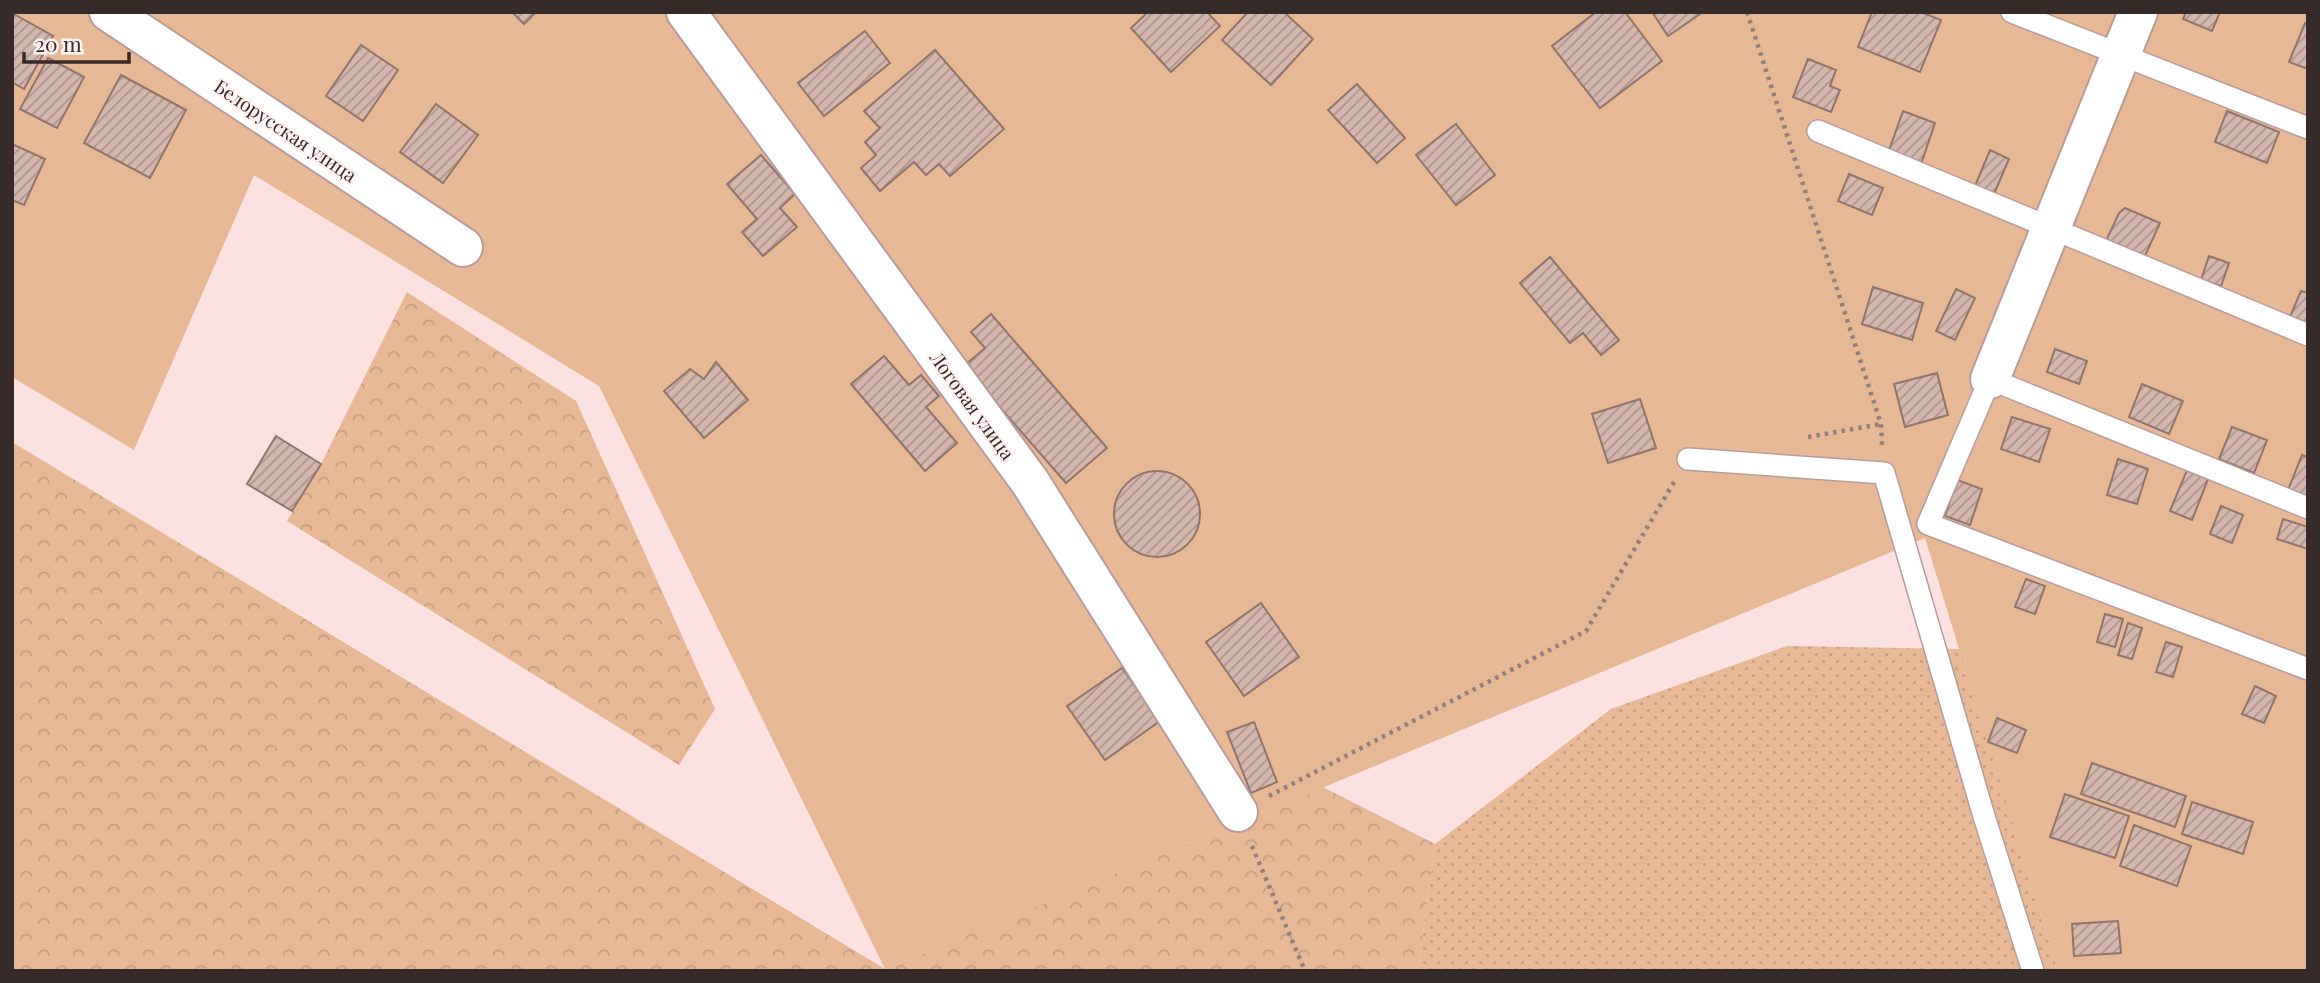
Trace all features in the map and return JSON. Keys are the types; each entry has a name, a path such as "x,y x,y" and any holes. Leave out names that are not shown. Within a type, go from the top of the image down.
{"street":[{"name":"Белорусская улица","path":"109,12 463,247"},
{"name":"Логовая улица","path":"686,12 1030,482 1238,812"},
{"path":"1990,379 2138,12"}],"lane":[{"path":"2012,12 2308,128"},
{"path":"1818,131 2308,335"},
{"path":"2308,508 1990,379 1928,524 2308,669"},
{"path":"1688,459 1884,473 1983,813 2033,971"}],"path":[{"path":"1747,12 1881,424 1884,473"},
{"path":"1798,439 1881,424"},
{"path":"1305,971 1238,812 1586,631 1688,459"}],"green space":[{"path":"12,12 2308,12 2308,971 2058,971 1925,538 885,969 599,386 254,175 134,450 12,377"},
{"path":"407,292 576,401 715,709 679,765 287,521 321,464"},
{"path":"12,442 885,969 1323,787 1435,844 1418,971 12,971"},
{"path":"1787,646 1960,649 2058,971 1418,971 1435,844 1611,709"}],"building":[{"path":"512,12 536,12 524,24"},
{"path":"1148,12 1207,12 1220,26 1171,72 1131,28"},
{"path":"1248,12 1284,12 1313,39 1271,85 1222,40"},
{"path":"1596,12 1625,12 1662,61 1600,108 1552,46"},
{"path":"1652,12 1703,12 1668,36"},
{"path":"1872,12 1921,12 1941,20 1920,72 1858,47"},
{"path":"2186,12 2220,12 2212,31 2183,19"},
{"path":"12,13 53,36 24,89 12,82"},
{"path":"2305,23 2308,24 2308,69 2289,62"},
{"path":"865,31 890,63 824,116 798,83"},
{"path":"361,45 398,70 363,121 326,96"},
{"path":"935,50 1004,129 950,176 939,164 926,175 914,162 880,191 861,168 876,155 865,142 880,128 864,111"},
{"path":"48,58 84,77 57,128 20,109"},
{"path":"1808,59 1836,70 1830,86 1840,90 1831,112 1793,97"},
{"path":"121,75 186,110 150,178 84,143"},
{"path":"1357,84 1405,138 1377,163 1328,110"},
{"path":"436,104 478,135 443,183 400,152"},
{"path":"1903,111 1935,123 1920,167 1887,156"},
{"path":"2227,111 2279,132 2267,163 2215,142"},
{"path":"1456,124 1495,175 1456,205 1416,155"},
{"path":"12,144 45,159 24,205 12,200"},
{"path":"1990,150 2009,159 1994,194 1975,186"},
{"path":"761,155 795,194 780,208 797,227 763,256 742,232 757,219 727,184"},
{"path":"1849,174 1883,188 1872,215 1838,201"},
{"path":"2125,208 2160,223 2144,258 2106,241 2119,213"},
{"path":"2209,256 2229,263 2221,286 2201,280"},
{"path":"1550,257 1619,340 1601,355 1583,333 1570,343 1520,283"},
{"path":"1873,287 1923,303 1912,340 1862,324"},
{"path":"1956,289 1975,298 1955,340 1936,331"},
{"path":"2301,291 2308,293 2308,326 2289,319"},
{"path":"991,314 1107,448 1066,483 964,366 985,348 971,332"},
{"path":"2055,349 2087,361 2079,384 2047,372"},
{"path":"884,356 909,385 921,375 939,396 926,407 957,443 925,471 851,384"},
{"path":"716,362 748,400 704,438 664,391 690,369 704,379"},
{"path":"1937,373 1948,415 1905,427 1894,384"},
{"path":"2142,384 2183,401 2169,434 2129,417"},
{"path":"1640,399 1656,448 1608,463 1592,414"},
{"path":"2012,417 2050,429 2039,462 2001,449"},
{"path":"2232,427 2267,440 2254,473 2219,459"},
{"path":"276,436 321,464 292,511 247,484"},
{"path":"2302,455 2308,457 2308,498 2288,490"},
{"path":"2118,459 2148,469 2137,504 2107,495"},
{"path":"2187,470 2208,479 2192,520 2170,511"},
{"path":"1157,471 1173,475 1187,484 1196,498 1200,514 1196,530 1187,544 1173,553 1157,557 1141,553 1127,544 1118,530 1114,514 1118,498 1127,484 1141,475"},
{"path":"1957,480 1982,489 1970,525 1945,516"},
{"path":"2221,506 2243,515 2232,543 2210,534"},
{"path":"2283,519 2308,527 2308,549 2277,539"},
{"path":"2026,579 2045,586 2035,614 2015,607"},
{"path":"1261,603 1299,657 1244,696 1206,642"},
{"path":"2105,614 2123,619 2115,647 2097,642"},
{"path":"2128,623 2142,628 2132,659 2118,655"},
{"path":"2166,642 2182,647 2173,677 2156,672"},
{"path":"1122,668 1160,721 1105,760 1067,706"},
{"path":"2255,686 2276,696 2264,723 2242,714"},
{"path":"1997,718 2026,730 2017,753 1988,742"},
{"path":"1254,722 1277,782 1251,793 1227,732"},
{"path":"2092,763 2186,796 2175,827 2081,794"},
{"path":"2065,794 2129,816 2115,858 2050,837"},
{"path":"2192,802 2253,822 2243,854 2182,834"},
{"path":"2134,825 2191,846 2177,886 2120,866"},
{"path":"2118,921 2121,953 2074,956 2072,924"}]}
